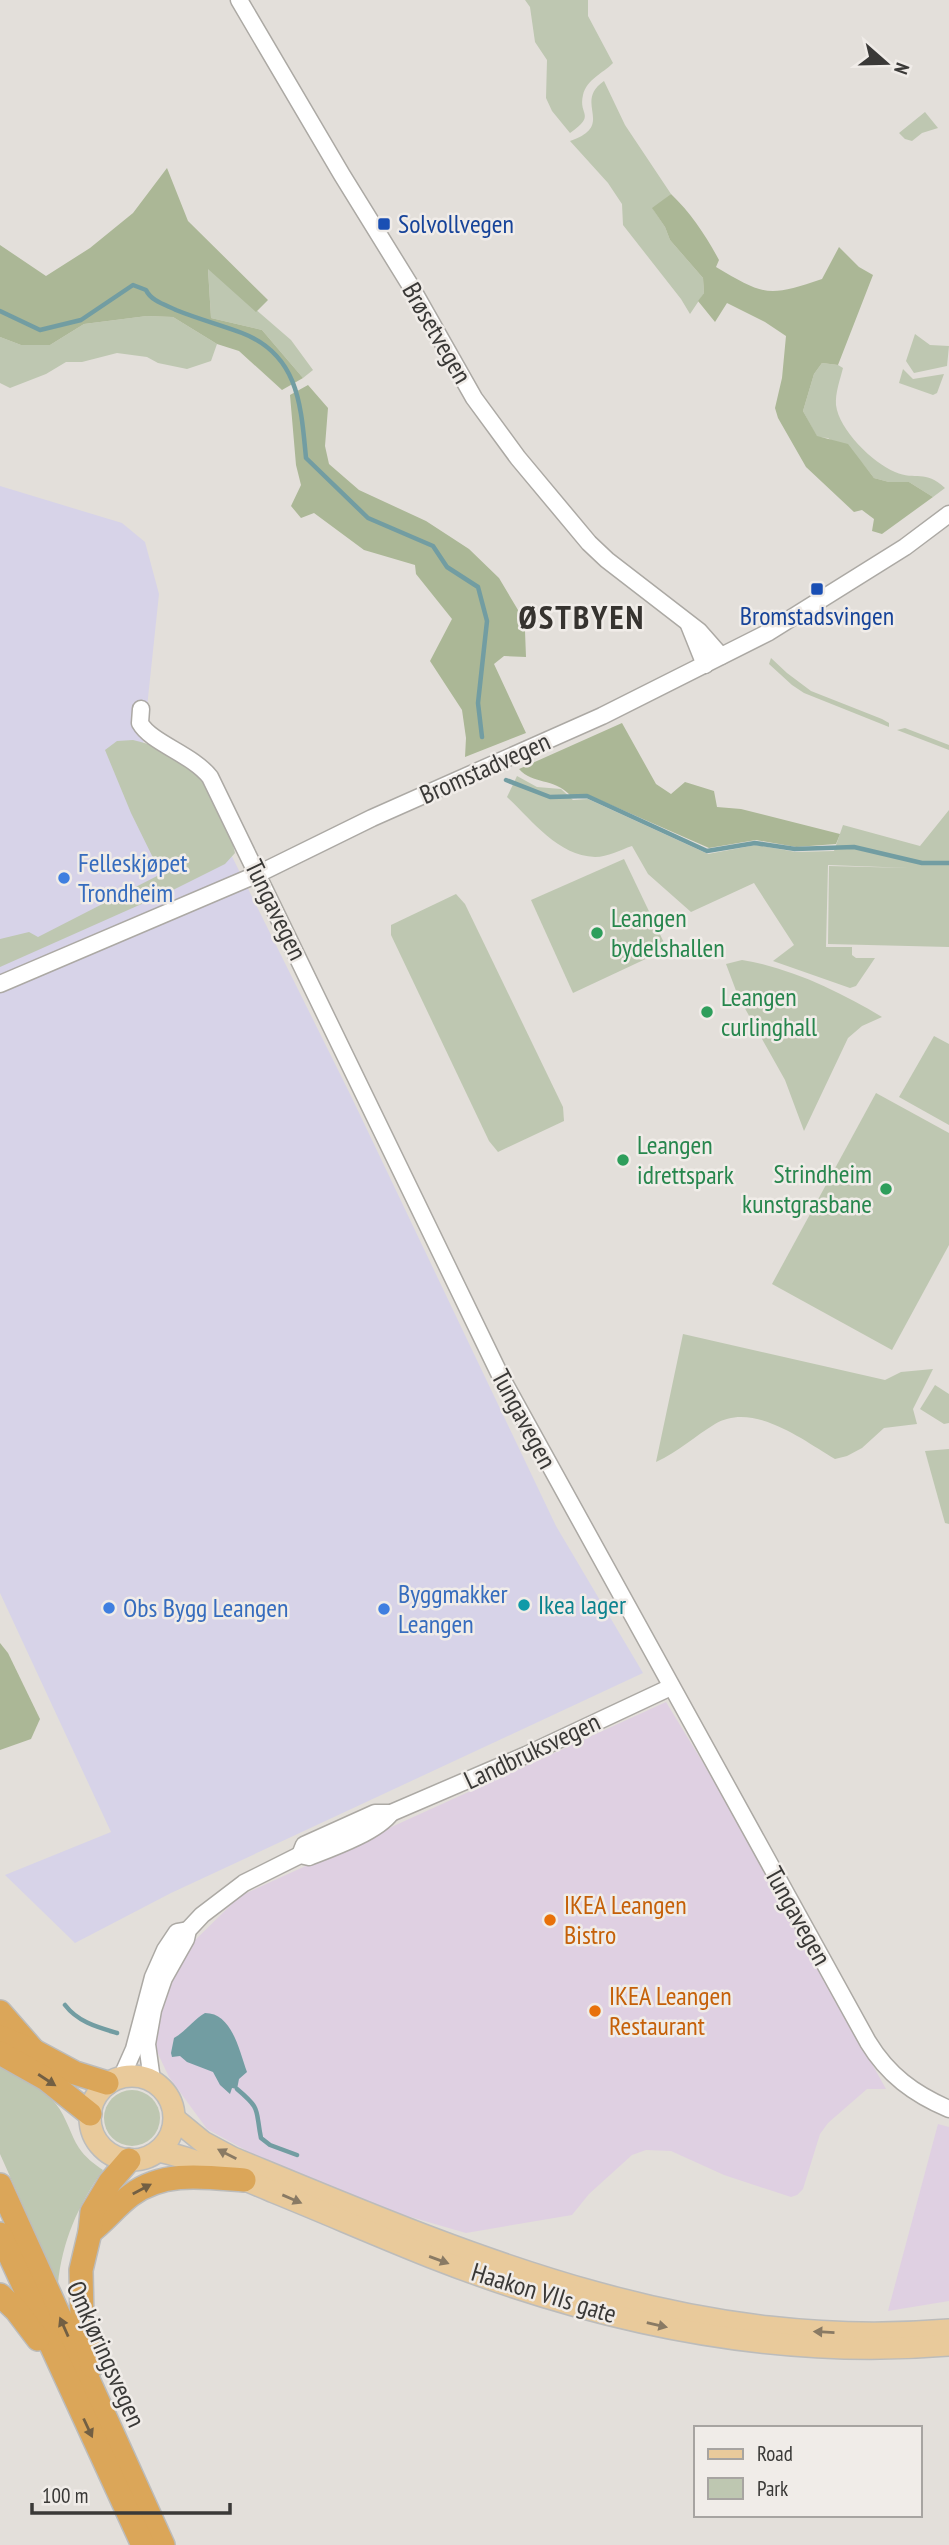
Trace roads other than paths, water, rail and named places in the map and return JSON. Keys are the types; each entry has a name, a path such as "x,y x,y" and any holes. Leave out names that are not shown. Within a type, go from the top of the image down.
{"highway":[{"path":"0,2012 34,2050"},
{"path":"0,2037 34,2050 75,2073 115,2080"},
{"path":"0,2053 46,2079 90,2114"},
{"path":"92,2390 92,2364 82,2321 81,2270 92,2212 110,2182 130,2160"},
{"path":"90,2232 107,2220 121,2203 149,2184 183,2176 244,2180"},
{"name":"Omkjøringsvegen","path":"0,2185 163,2545"},
{"name":"Omkjøringsvegen","path":"0,2234 143,2545"},
{"path":"0,2295 16,2310 60,2366"}],"main road":[{"path":"142,2076 152,2080 166,2092 174,2109 173,2131 159,2151 150,2157 130,2160 116,2157 104,2150 90,2127 92,2102 115,2080 142,2076"},
{"name":"Haakon VIIs gate","path":"175,2119 203,2142 233,2158 438,2242 563,2284 674,2312 771,2328 876,2334 949,2330"},
{"name":"Haakon VIIs gate","path":"159,2151 195,2161 244,2180 432,2258 558,2299 649,2323 744,2341 821,2348 876,2349 949,2345"}],"street":[{"name":"Brøsetvegen","path":"239,0 410,285 474,398 518,458 589,543 699,631 721,656"},
{"name":"Bromstadvegen","path":"0,984 258,874 372,818 602,716 705,665 769,632 905,547 949,514"},
{"path":"688,623 705,665"},
{"name":"Tungavegen","path":"141,709 140,723 148,734 186,755 210,777 500,1374 878,2059 906,2086 949,2109"},
{"name":"Landbruksvegen","path":"152,2080 147,2044 153,2010 164,1978 186,1939 188,1930 202,1915 244,1883 300,1855 309,1857 322,1852 385,1822 391,1813 526,1755 671,1687"},
{"name":"Landbruksvegen","path":"115,2080 134,2049 159,1961 177,1932 188,1930"}],"water":[{"path":"205,2013 222,2019 228,2026 247,2072 239,2079 237,2089 232,2088 230,2094 220,2085 213,2072 187,2062 180,2056 172,2057 174,2038"}],"waterway":[{"path":"0,311 40,330 81,320 133,285 146,290 155,300 176,310 242,333 275,354 294,384 299,401 306,458 368,518 433,546 447,567 478,587 487,621 478,703 482,737"},
{"path":"506,780 550,797 587,796 707,851 755,843 795,849 854,847 922,863 949,863"},
{"path":"65,2005 82,2020 117,2033"},
{"path":"237,2089 254,2106 261,2138 270,2145 297,2155"}],"place":[{"name":"Solvollvegen","path":"384,224"},
{"name":"Bromstadsvingen","path":"817,589"},
{"name":"Felleskjøpet Trondheim","path":"64,878"},
{"name":"Leangen bydelshallen","path":"597,933"},
{"name":"Leangen curlinghall","path":"707,1012"},
{"name":"Leangen idrettspark","path":"623,1160"},
{"name":"Strindheim kunstgrasbane","path":"886,1189"},
{"name":"Ikea lager","path":"524,1605"},
{"name":"Obs Bygg Leangen","path":"109,1608"},
{"name":"Byggmakker Leangen","path":"384,1609"},
{"name":"IKEA Leangen Bistro","path":"550,1920"},
{"name":"IKEA Leangen Restaurant","path":"595,2011"}],"district":[{"name":"ØSTBYEN","path":"582,617"}]}
